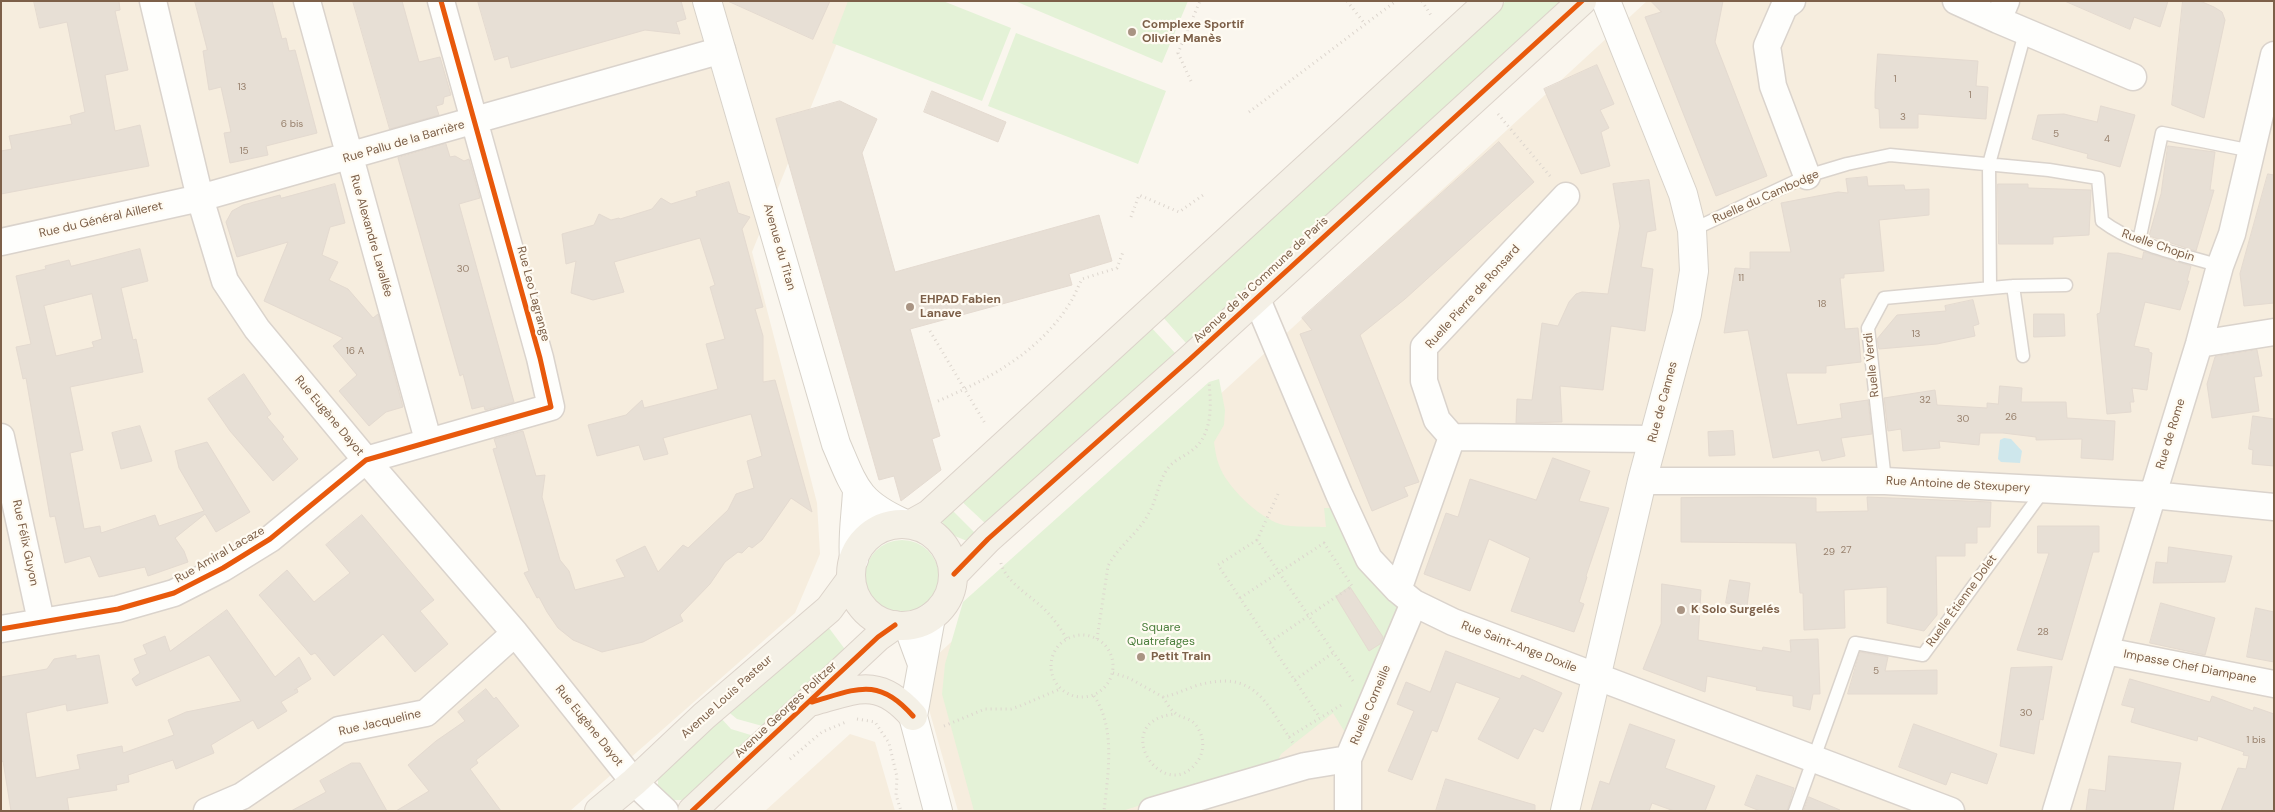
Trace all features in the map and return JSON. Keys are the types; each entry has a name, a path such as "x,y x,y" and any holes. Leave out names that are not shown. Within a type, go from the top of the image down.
{"main road":[{"path":"907,524 929,514 1489,1"},
{"name":"Avenue de la Commune de Paris","path":"954,574 988,539 1582,1"},
{"path":"907,524 928,530 941,541 950,556 954,574 948,598 941,608 912,623 879,620 866,610 856,596 852,569 868,537 890,525 907,524"},
{"name":"Avenue Louis Pasteur","path":"599,811 634,782 704,716 829,609 852,569"},
{"name":"Avenue Georges Politzer","path":"692,811 878,637 912,623"},
{"path":"810,702 858,689 879,690 904,705 913,716"}],"street":[{"name":"Rue Eugène Dayot","path":"153,1 200,198 225,280 257,329 366,460 514,632 634,782 665,811"},
{"name":"Rue Alexandre Lavallée","path":"307,1 428,440"},
{"name":"Rue Leo Lagrange","path":"366,460 428,440 551,407 540,358 441,1"},
{"name":"Avenue du Titan","path":"707,1 836,444 857,491 870,505 907,524"},
{"name":"Rue de Cannes","path":"1565,811 1652,439 1687,314 1694,271 1692,230 1683,194 1606,1"},
{"path":"1792,1 1784,7 1768,46 1773,86 1806,176"},
{"path":"1956,1 2002,11 2025,33 2133,77"},
{"name":"Rue Pallu de la Barrière","path":"200,198 476,122 722,50"},
{"name":"Rue de Rome","path":"2056,811 2199,344 2220,266 2232,234 2274,55"},
{"name":"Ruelle Pierre de Ronsard","path":"1452,437 1437,420 1424,381 1424,347 1566,196"},
{"name":"Rue du Général Ailleret","path":"1,242 200,198"},
{"name":"Rue Saint-Ange Doxile","path":"1256,297 1339,494 1369,559 1406,597 1453,622 1952,811"},
{"path":"2199,344 2274,332"},
{"name":"Rue Félix Guyon","path":"1,437 41,621"},
{"path":"1406,597 1452,437 1652,439"},
{"name":"Rue Amiral Lacaze","path":"1,629 118,609 174,593 222,568 270,538 366,460"},
{"name":"Rue Antoine de Stexupery","path":"1642,481 1885,481 2152,495 2274,507"},
{"name":"Avenue du Titan","path":"852,569 852,541 856,518 857,491"},
{"name":"Ruelle Corneille","path":"1348,811 1348,758 1382,680 1406,597"},
{"path":"912,623 922,666 913,716 938,811"},
{"name":"Rue Jacqueline","path":"206,811 242,796 339,730 426,713 514,632"},
{"name":"Impasse Chef Diampane","path":"2106,651 2274,684"},
{"path":"1152,811 1305,766 1348,758"}],"lane":[{"path":"1990,288 1989,164 2025,33"},
{"path":"2139,241 2162,133 2252,151"},
{"name":"Ruelle du Cambodge","path":"1692,230 1806,176 1847,164 1890,155 1989,164"},
{"name":"Ruelle Chopin","path":"1989,164 2049,170 2098,178 2102,222 2114,230 2139,241 2220,266"},
{"name":"Ruelle Verdi","path":"1885,481 1868,328 1884,298 2014,286 2066,285"},
{"path":"2014,286 2023,356"},
{"name":"Ruelle Étienne Dolet","path":"1816,758 1856,643 1923,655 2043,490"},
{"path":"1795,811 1816,758"}],"path":[{"path":"1191,81 1178,53 1200,1"},
{"path":"1347,1 1365,24"},
{"path":"1249,112 1396,1"},
{"path":"1422,1 1432,18"},
{"path":"1480,94 1566,196"},
{"path":"1131,217 1138,195 1179,212 1206,193"},
{"path":"938,401 978,384 1015,361 1044,335 1068,307 1082,278 1117,268 1123,252"},
{"path":"930,331 988,428"},
{"path":"1097,639 1108,566 1113,555 1135,533 1150,512 1166,471 1173,462 1197,446 1206,429 1212,409 1209,382"},
{"path":"1278,494 1257,540 1218,565 1320,718"},
{"path":"1257,540 1361,692 1382,680"},
{"path":"1240,598 1324,543 1352,586 1270,642"},
{"path":"1000,559 1002,568 1020,589 1048,612 1067,639"},
{"path":"1083,635 1097,639 1110,651 1113,659 1113,673 1108,685 1094,696 1076,698 1060,689 1054,680 1051,659 1056,649 1067,639 1083,635"},
{"path":"1295,680 1334,652"},
{"path":"1113,673 1129,678 1162,697 1175,714 1185,716 1194,722 1203,739 1200,757 1186,771 1168,774 1151,765 1143,746 1144,736 1148,726 1156,719 1165,715 1175,714"},
{"path":"1162,697 1214,682 1233,682 1251,687 1266,701 1305,766"},
{"path":"940,728 968,714 986,709 1011,709 1060,689"},
{"path":"1094,696 1102,709 1106,722 1107,781 1104,811"},
{"path":"1289,737 1345,703"},
{"path":"787,762 822,732 848,721 860,719 875,722 889,743 898,777 896,795 901,811"}],"shaded area":[{"path":"1,1 854,1 752,252 817,503 820,554 795,613 570,811 1,811"},
{"path":"1647,1 2274,1 2274,811 958,811 926,699 936,656"},
{"path":"850,734 875,742 895,811 765,811"}],"green space":[{"path":"848,1 943,1 1011,28 982,101 832,43"},
{"name":"Complexe Sportif Olivier Manès","path":"1015,1 1188,1 1162,63"},
{"path":"1506,1 1561,1 1186,343 1161,315"},
{"path":"1016,33 1166,91 1138,164 988,106"},
{"path":"1148,324 1176,354 987,525 957,497"},
{"name":"Square Quatrefages","path":"1219,379 1225,410 1224,425 1214,442 1218,462 1228,482 1253,508 1280,524 1326,527 1324,508 1332,508 1398,608 1348,737 1333,713 1281,754 1277,762 1122,811 974,811 942,694 945,664 963,602 1209,382"},
{"path":"949,507 976,534 967,541 950,534 939,517"},
{"path":"902,540 916,543 928,551 936,563 939,577 936,591 928,603 916,611 902,614 888,611 876,603 868,591 865,577 868,563 876,551 888,543"},
{"path":"826,624 847,652 766,727 737,719 726,710"},
{"path":"720,717 731,729 754,736 685,800 671,800 658,786 658,773"}],"water":[{"path":"2004,438 2011,439 2022,451 2020,463 2001,462 1998,459 2000,440"}],"building":[{"path":"34,1 119,1 120,10 115,11 128,70 105,75 115,131 140,125 149,166 1,194 1,151 12,149 9,136 72,124 70,116 85,112 67,22 40,28"},
{"path":"195,1 272,1 282,39 286,38 289,51 295,50 317,133 266,146 268,155 230,163 224,133 231,132 221,87 209,90 203,51 207,50"},
{"path":"353,1 402,1 419,62 440,57 451,95 444,97 443,104 436,106 439,115 390,129"},
{"path":"478,1 681,1 686,19 676,22 680,34 645,30 511,68 508,56 495,60"},
{"path":"728,1 830,1 813,39"},
{"path":"1651,1 1723,1 1715,42 1767,176 1716,196 1645,17 1661,12"},
{"path":"2065,1 2168,1 2160,27 2134,17 2130,29"},
{"path":"2183,1 2200,1 2214,7 2222,12 2225,20 2204,118 2172,105"},
{"path":"1878,54 1978,61 1976,86 1988,87 1986,119 1918,114 1918,128 1880,128 1879,109 1875,108"},
{"path":"1597,65 1614,104 1600,110 1609,128 1601,132 1610,166 1581,174 1544,89"},
{"path":"932,91 1006,122 998,142 924,112"},
{"name":"EHPAD Fabien Lanave","path":"840,101 877,119 862,153 895,272 1099,215 1112,261 1069,274 1072,285 910,329 940,436 932,439 941,470 901,501 894,476 879,480 776,119"},
{"path":"2101,106 2135,115 2120,167 2087,158 2088,154 2032,139 2038,115 2064,114 2097,122"},
{"path":"1499,142 1534,182 1405,299 1360,335 1419,482 1404,487 1408,496 1372,511 1300,334 1312,330 1302,318"},
{"path":"446,144 450,157 455,156 464,161 469,159 480,198 459,204 514,402 485,410 484,406 472,409 463,374 460,376 398,158"},
{"path":"2168,146 2215,152 2210,190 2214,190 2196,251 2149,236 2161,194"},
{"path":"2268,174 2274,175 2274,303 2244,306 2240,274"},
{"path":"1867,177 1868,186 1904,185 1905,190 1929,189 1929,215 1879,220 1884,271 1844,274 1844,278 1840,278 1845,329 1858,328 1861,362 1826,366 1826,373 1786,373 1797,425 1842,418 1840,404 1868,400 1872,434 1841,438 1845,456 1822,461 1819,450 1773,458 1748,330 1724,333 1735,268 1750,269 1750,252 1791,252 1781,203 1838,192 1848,193 1846,179"},
{"path":"1649,180 1656,230 1647,232 1641,267 1653,269 1645,331 1611,326 1603,390 1560,386 1562,422 1516,423 1517,399 1532,400 1542,323 1558,326 1569,302 1576,294 1582,292 1608,294 1620,226 1613,184"},
{"path":"729,182 738,213 750,217 742,229 763,307 755,309 763,336 763,382 775,380 812,512 791,498 762,540 752,548 749,546 742,553 738,552 725,562 710,584 680,615 683,621 643,642 602,652 573,640 558,628 539,597 537,598 524,573 529,571 493,449 497,448 494,439 523,431 536,476 545,475 542,497 560,560 569,571 575,590 625,577 616,560 645,546 658,572 683,545 688,548 728,510 736,494 754,488 747,461 762,456 751,414 663,438 668,454 644,460 639,445 597,456 588,425 626,415 642,400 644,408 718,389 706,344 725,339 710,287 715,285 700,238 614,262 624,292 593,300 571,293 576,261 566,264 562,234 594,225 599,214 611,220 620,219 652,209 661,198 671,204 697,196 696,192"},
{"path":"335,184 345,223 330,227 322,255 338,262 329,280 348,289 373,318 378,314 403,407 386,412 369,426 339,391 357,375 333,346 343,338 264,301 288,242 237,257 226,222 232,211 243,205 280,195 281,198"},
{"path":"1998,184 2028,184 2028,188 2091,190 2089,235 2053,237 2053,244 1999,244"},
{"path":"140,249 148,281 121,288 133,340 136,339 143,372 70,387 83,450 70,453 84,529 100,526 101,533 155,515 159,526 204,511 179,468 175,451 207,442 250,512 216,532 205,514 175,538 184,551 188,562 148,576 145,567 99,577 90,556 65,563 55,516 50,517 26,378 23,379 16,347 31,344 16,276 46,269 45,266 69,260 71,266","holes":["92,294 102,339 92,342 94,347 56,356 44,306"]},
{"path":"2144,252 2191,266 2187,281 2189,281 2180,310 2145,302 2134,346 2149,349 2149,352 2152,353 2147,390 2132,388 2134,402 2130,402 2131,412 2107,414 2097,314 2100,313 2108,253 2118,253 2142,259"},
{"path":"1973,300 1979,324 1973,326 1975,336 1937,344 1879,349 1877,339 1897,315 1946,311 1945,306"},
{"path":"2034,314 2064,314 2065,336 2034,337"},
{"path":"2257,350 2262,376 2254,377 2259,411 2212,418 2207,384 2215,357"},
{"path":"244,374 271,414 267,417 284,437 282,439 298,459 273,481 230,431 208,399"},
{"path":"2000,386 2022,388 2021,402 2066,402 2067,418 2115,421 2113,460 2081,458 2082,439 2036,440 2036,437 2003,433 1980,433 1979,445 1939,441 1940,448 1903,451 1901,429 1888,431 1884,398 1935,390 1937,405 1987,408 1987,403 1998,404"},
{"path":"2253,416 2274,419 2274,466 2252,464 2253,450 2249,449"},
{"path":"140,426 152,461 121,469 112,433"},
{"path":"1733,431 1735,455 1709,456 1708,432"},
{"path":"1553,458 1590,471 1579,501 1609,508 1586,576 1579,602 1584,604 1574,632 1511,611 1530,558 1489,539 1470,591 1424,574 1446,513 1458,517 1470,479 1536,500"},
{"path":"1867,497 1991,502 1990,527 1977,527 1977,543 1965,543 1965,556 1936,556 1937,615 1924,631 1887,623 1887,587 1844,590 1845,628 1804,630 1803,593 1800,593 1796,543 1681,542 1681,498 1816,498 1816,512 1868,511"},
{"path":"362,515 434,600 420,611 448,644 415,672 383,634 334,676 315,653 311,655 259,595 287,570 314,602 350,573 326,545"},
{"path":"2038,526 2099,526 2099,552 2093,552 2062,660 2017,650 2049,553 2038,553"},
{"path":"2169,547 2232,556 2225,582 2153,583 2156,562 2167,563"},
{"path":"1730,580 1750,583 1747,606 1726,603"},
{"path":"1662,584 1701,590 1698,640 1762,651 1763,647 1791,652 1790,640 1818,639 1820,694 1813,694 1810,710 1793,706 1793,696 1756,690 1757,687 1707,676 1705,692 1643,669 1661,624"},
{"path":"1350,587 1383,637 1380,644 1369,651 1336,597"},
{"path":"2161,603 2215,618 2205,655 2150,643"},
{"path":"2256,608 2274,612 2274,662 2247,657"},
{"path":"227,610 275,677 299,657 311,679 294,690 297,689 298,692 281,702 287,711 258,729 253,720 211,745 214,753 176,769 173,760 128,775 129,782 116,785 117,790 67,798 69,811 11,811 3,761 1,762 1,677 47,669 54,659 76,655 76,659 99,655 108,703 67,711 66,704 26,713 36,778 80,769 77,755 122,746 123,753 174,735 168,720 186,712 241,701 209,655 136,686 132,679 140,673 134,659 147,654 143,645 165,636 170,651"},
{"path":"1446,651 1520,679 1522,675 1562,693 1543,732 1534,728 1518,759 1478,739 1500,698 1456,682 1437,732 1432,730 1412,780 1388,771 1414,711 1397,704 1406,682 1430,692"},
{"path":"1860,652 1888,657 1885,671 1937,670 1937,694 1848,694"},
{"path":"2052,667 2043,720 2040,719 2034,754 2000,746 2011,668"},
{"path":"2130,679 2210,702 2212,696 2253,711 2254,707 2274,714 2274,811 2221,811 2238,768 2246,769 2249,756 2243,755 2244,752 2198,736 2197,741 2131,722 2135,708 2122,705"},
{"path":"486,689 494,699 496,697 519,726 476,760 478,763 470,769 501,811 396,811 429,791 408,765 436,741 465,721 458,712"},
{"path":"1630,724 1675,740 1665,768 1715,786 1705,811 1674,811 1652,803 1649,811 1591,811 1600,781 1609,784"},
{"path":"1914,724 1997,754 1987,784 1951,772 1946,785 1899,767"},
{"path":"2109,756 2181,763 2173,811 2086,811 2089,789 2105,791"},
{"path":"352,763 360,763 387,811 291,811 326,792 320,781"},
{"path":"1757,775 1794,788 1787,811 1760,811 1745,805"},
{"path":"1446,779 1535,805 1535,811 1436,811"},
{"path":"1809,797 1840,810 1804,811"}],"cycle path":[{"path":"1,629 118,609 174,593 223,568 270,539 366,460 551,407 540,358 441,1"},
{"path":"954,574 988,539 1189,360 1582,1"},
{"path":"692,811 878,637 895,625"},
{"path":"812,702 842,693 866,689 889,695 913,716"}],"place":[{"name":"Complexe Sportif Olivier Manès","path":"1132,32"},
{"name":"EHPAD Fabien Lanave","path":"910,307"},
{"name":"K Solo Surgelés","path":"1681,610"},
{"name":"Petit Train","path":"1141,657"}]}
